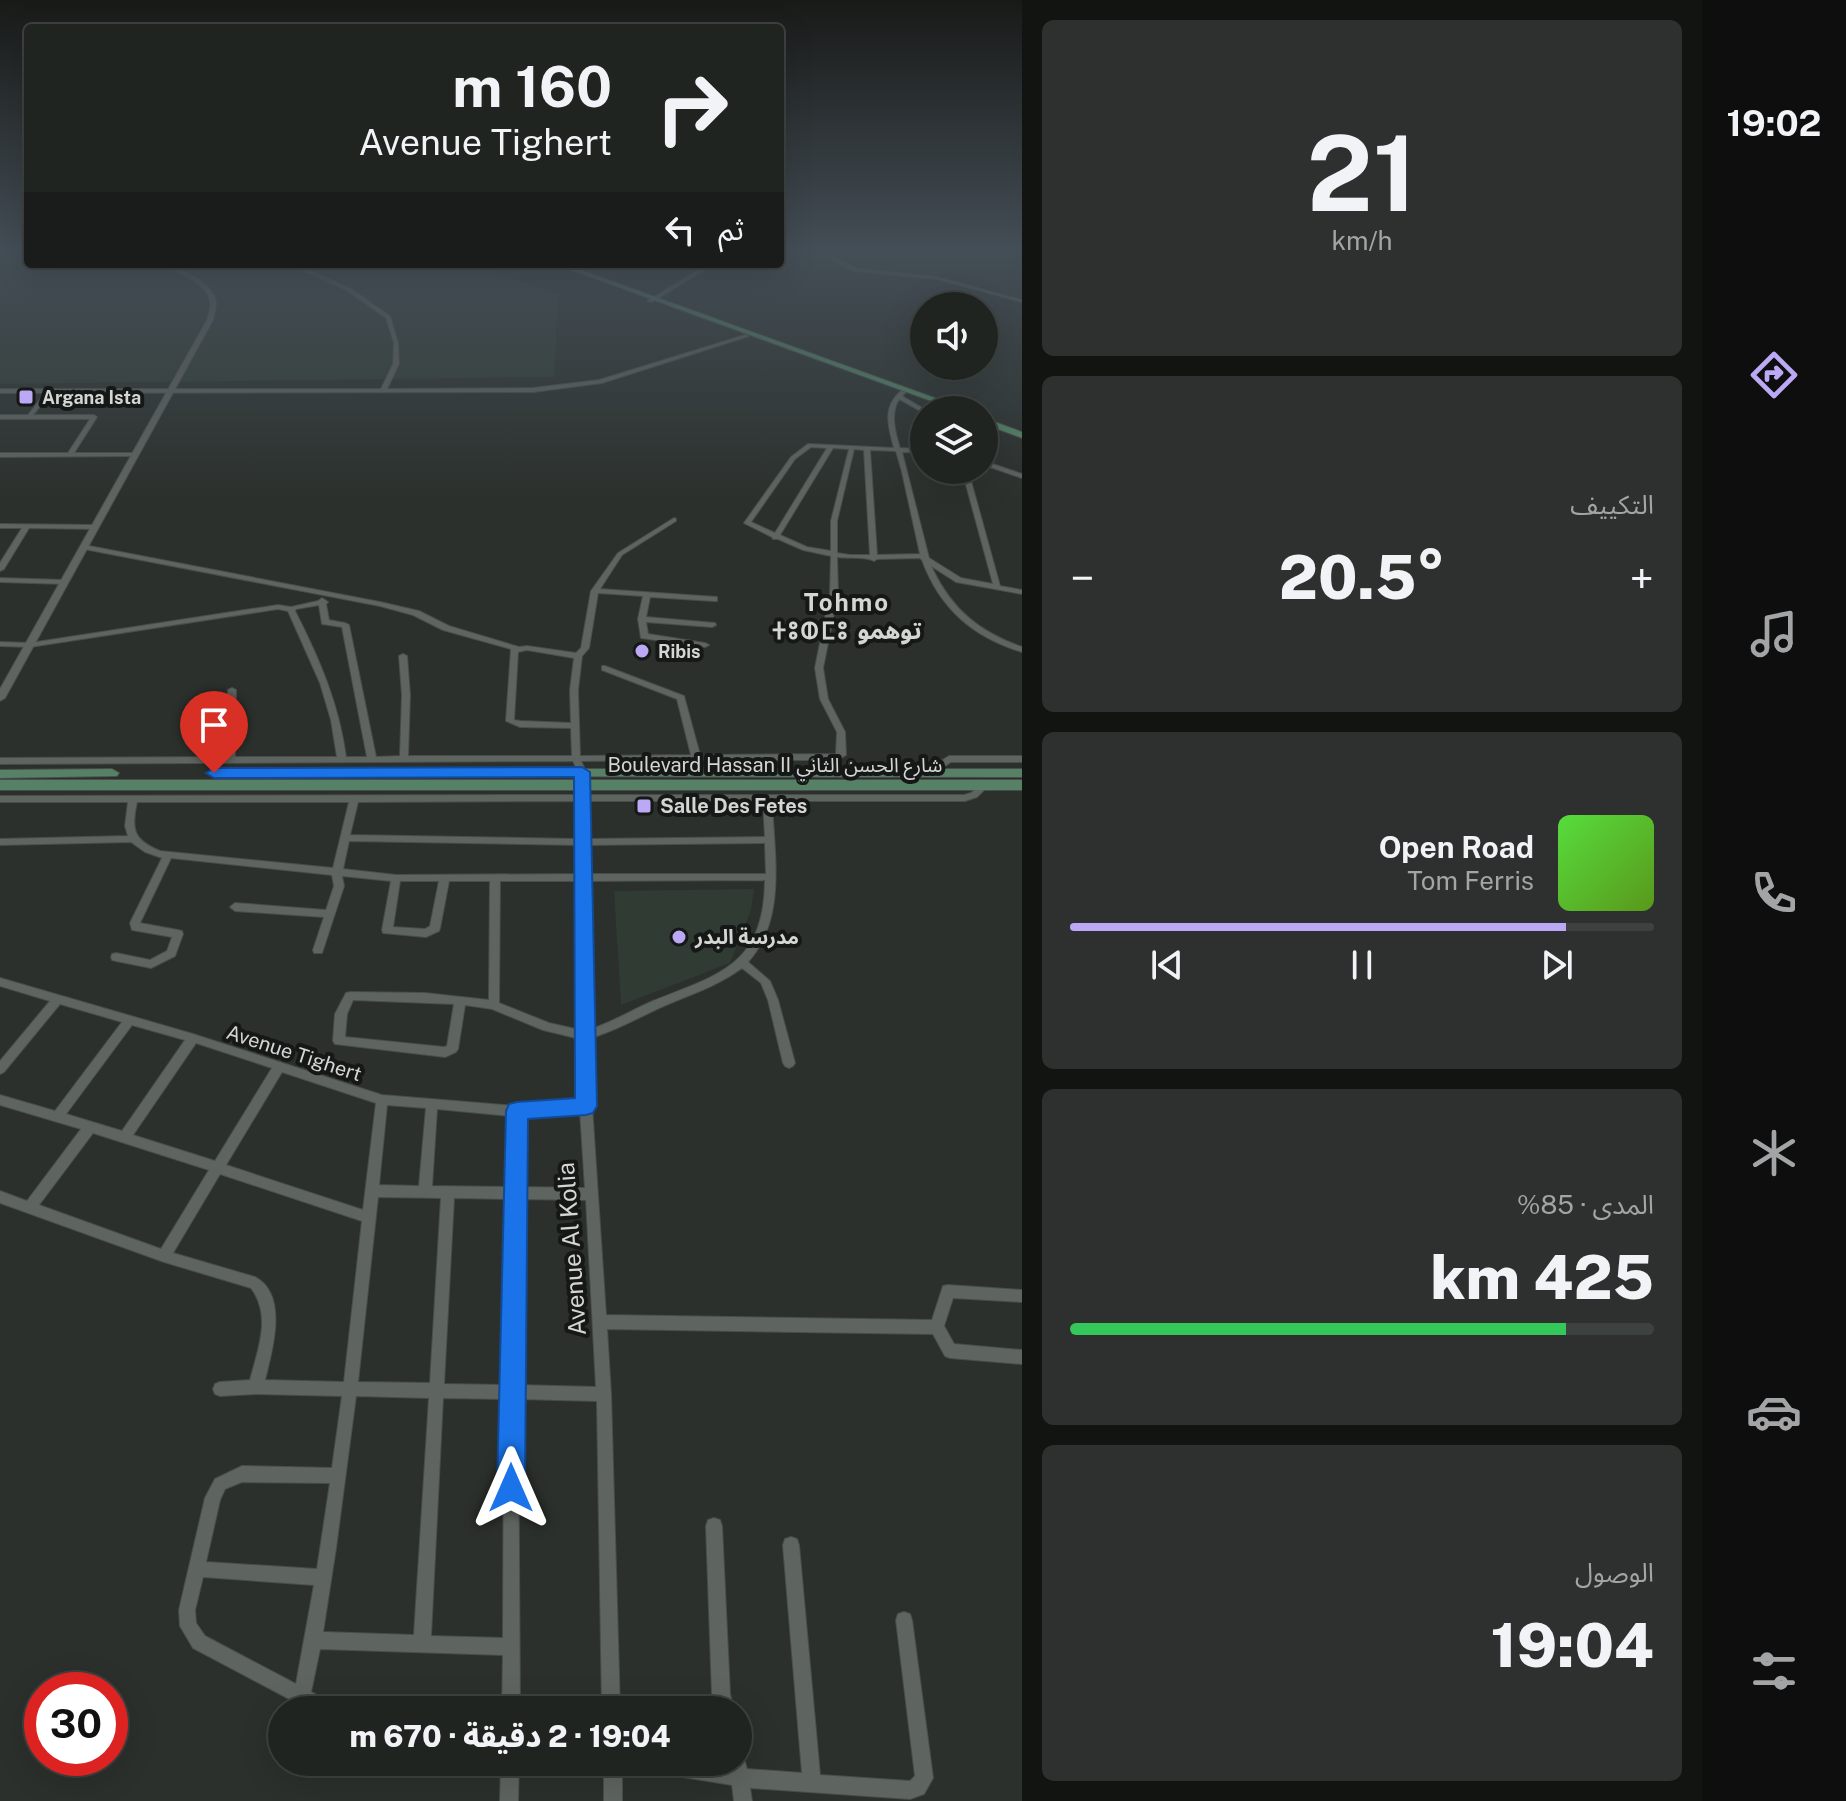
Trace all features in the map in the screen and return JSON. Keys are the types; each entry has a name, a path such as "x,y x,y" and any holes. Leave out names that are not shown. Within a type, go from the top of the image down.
{"highway":[{"path":"739,333 910,397"},
{"path":"746,333 924,396"},
{"path":"998,424 1022,433"}],"main road":[{"name":"Boulevard Hassan II شارع الحسن الثاني","path":"0,785 581,779 698,766 1022,773"},
{"name":"Boulevard Hassan II شارع الحسن الثاني","path":"0,774 1022,785"}],"street":[{"path":"0,698 203,333"},
{"path":"383,391 396,364 393,333"},
{"path":"0,391 524,391 578,386 615,378 747,336"},
{"path":"30,416 49,391"},
{"path":"910,401 900,394 891,413 924,557 939,589 963,618 984,634 1022,650"},
{"path":"0,417 94,417 71,453"},
{"path":"910,450 810,445 799,452 748,520 751,526 775,538 833,555 874,559 924,557 959,580 1022,592"},
{"path":"775,538 831,446"},
{"path":"605,668 681,698 698,766 833,759 842,755 841,732 824,699 819,668 834,593 834,521 852,447"},
{"path":"867,448 874,559"},
{"path":"0,455 135,455"},
{"path":"998,468 1022,476"},
{"path":"969,484 997,587"},
{"path":"595,591 620,554 674,520"},
{"path":"0,526 95,527"},
{"path":"0,569 3,559 27,526"},
{"path":"84,547 416,613 446,628 516,648 578,656"},
{"path":"0,580 64,582"},
{"path":"314,591 324,602 325,622 345,625 372,760"},
{"path":"595,591 714,599"},
{"name":"Avenue Al Kolia","path":"595,591 585,648 578,656 575,726 581,779 584,876 586,1106 604,1394 611,1696"},
{"path":"647,594 642,619 644,636 705,645"},
{"path":"0,644 30,645 324,602"},
{"path":"292,609 320,667 339,734 342,760"},
{"path":"642,619 712,625"},
{"path":"516,648 510,721 575,726"},
{"path":"403,656 406,695 404,760"},
{"path":"231,761 232,690"},
{"path":"928,773 949,759 1022,759"},
{"path":"0,761 404,760 767,797 965,798 985,785"},
{"path":"0,799 354,798 581,779"},
{"path":"460,1002 452,1049 445,1052 339,1041 341,1014 350,996 460,1002 494,1005 521,1018 584,1036 713,981 742,963 768,920 767,797"},
{"path":"133,798 127,824 133,839 143,849 168,855 396,878 770,877"},
{"path":"318,950 339,886 337,873 354,798"},
{"path":"347,838 583,842 768,840"},
{"path":"0,842 133,839"},
{"path":"116,957 151,964 171,953 178,934 136,927 135,923 168,855"},
{"path":"396,878 385,926 387,930 426,933 435,928 445,878"},
{"path":"494,1005 495,878"},
{"path":"235,907 328,914"},
{"path":"742,963 765,981 789,1063"},
{"name":"Avenue Tighert","path":"0,982 193,1038 382,1100 517,1111 586,1106"},
{"path":"0,1069 58,998"},
{"path":"57,1117 129,1020"},
{"path":"125,1137 193,1038"},
{"path":"164,1256 278,1068"},
{"path":"0,1100 125,1137 367,1217"},
{"path":"337,1476 242,1474 220,1484 213,1498 187,1610 188,1626 199,1642 302,1696 314,1640 322,1577 337,1476 349,1390 382,1100"},
{"path":"425,1192 432,1103"},
{"path":"511,1696 511,1393 517,1111"},
{"path":"30,1207 90,1127"},
{"path":"371,1191 591,1194"},
{"path":"422,1644 448,1192"},
{"path":"0,1197 164,1256 255,1283 266,1294 270,1317 256,1387"},
{"path":"1022,1296 948,1291 937,1327 950,1351 1022,1357"},
{"path":"599,1322 937,1327"},
{"path":"220,1389 256,1387 604,1394"},
{"path":"714,1526 722,1696"},
{"path":"791,1545 812,1783"},
{"path":"197,1569 322,1577"},
{"path":"752,1772 812,1783 918,1788 924,1778 904,1620"},
{"path":"314,1640 511,1647"},
{"path":"509,1801 510,1776"},
{"path":"613,1776 613,1801"},
{"path":"740,1776 743,1801"}],"shaded area":[{"path":"0,333 556,333 554,377 0,384"},
{"name":"مدرسة البدر","path":"754,889 751,910 730,963 621,1005 614,891"}],"place":[{"name":"Argana Ista","path":"26,397"},
{"name":"Ribis","path":"642,651"},
{"name":"Salle Des Fetes","path":"644,806"},
{"name":"مدرسة البدر","path":"679,937"}],"district":[{"name":"Tohmo ⵜⵓⵀⵎⵓ توهمو","path":"847,616"}],"route":[{"path":"214,773 582,772 586,1106 517,1111 511,1488"}]}
